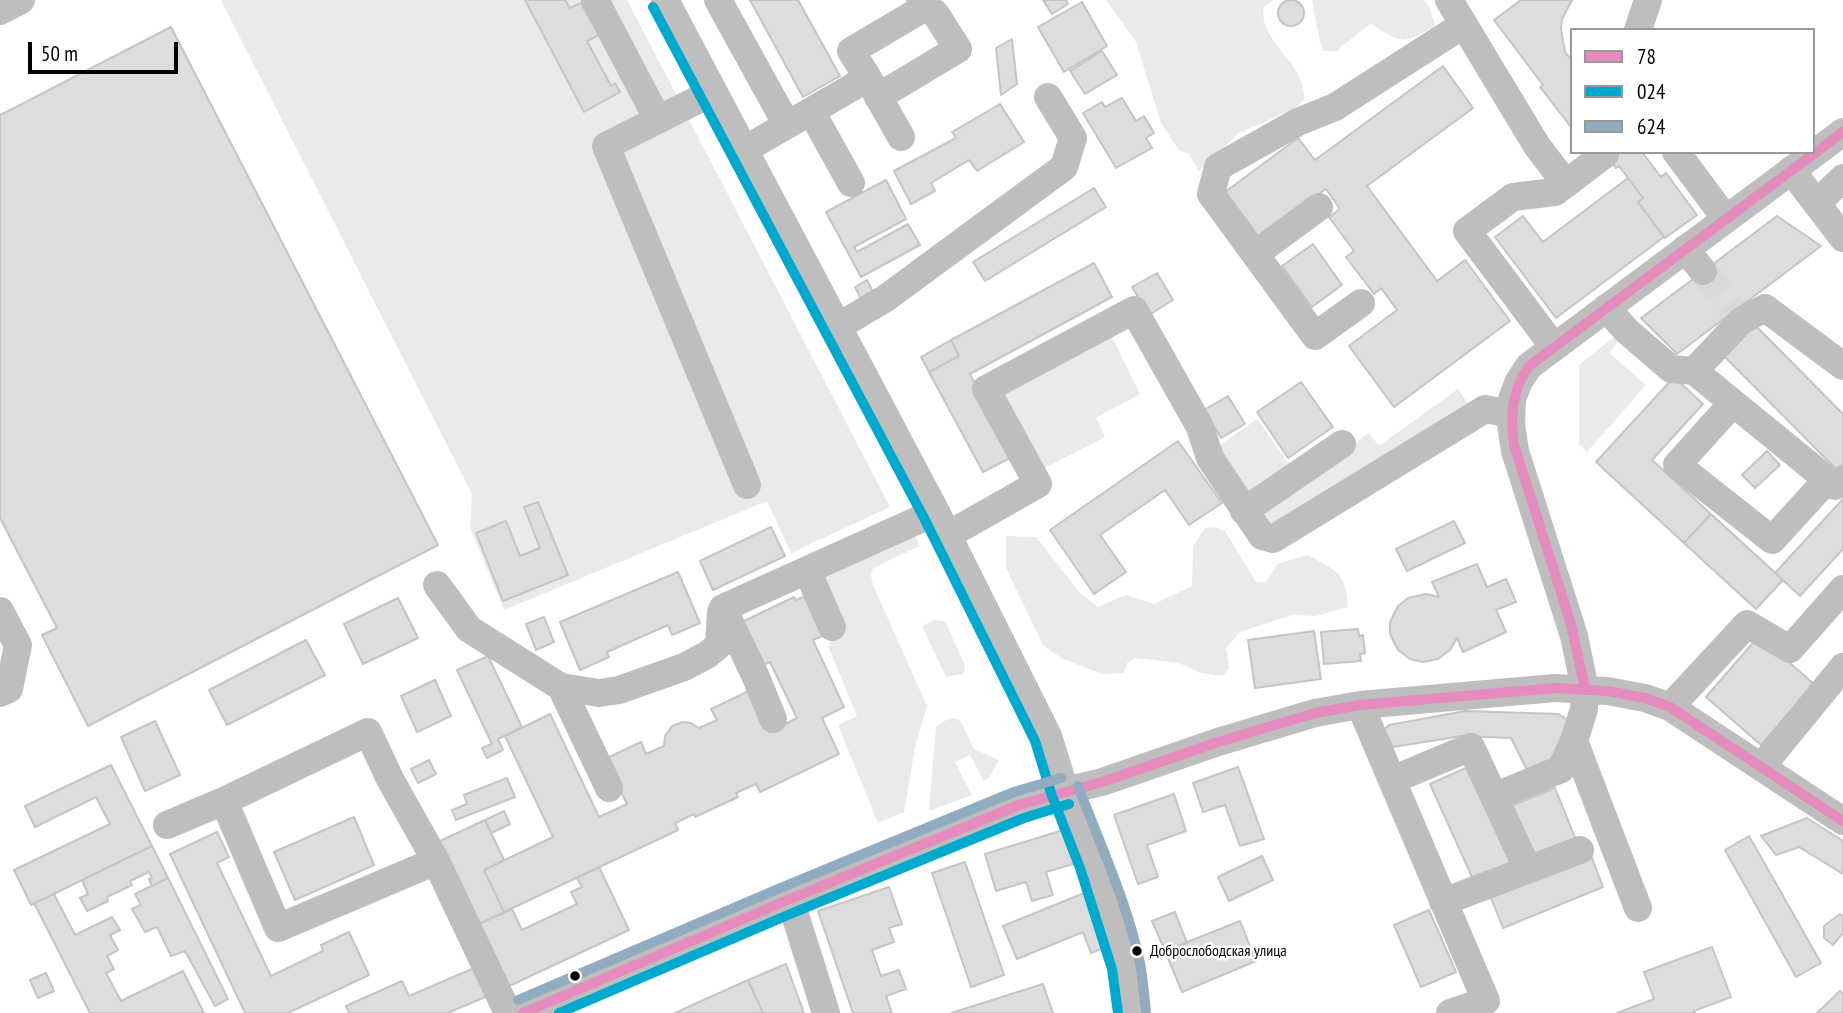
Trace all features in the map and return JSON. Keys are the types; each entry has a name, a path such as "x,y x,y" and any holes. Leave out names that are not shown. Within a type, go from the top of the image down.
{"street":[{"path":"0,11 21,0"},
{"path":"595,0 658,120"},
{"path":"665,0 839,326 1048,736 1121,950 1132,1013"},
{"path":"718,0 787,125"},
{"path":"1448,0 1537,146 1566,184"},
{"path":"1639,28 1648,0"},
{"path":"744,150 811,111 873,87 958,49 935,13 922,4 851,51 873,87 901,137"},
{"path":"1361,303 1315,336 1211,194 1218,167 1298,122 1335,107 1464,25"},
{"path":"713,92 606,146 747,485"},
{"path":"839,326 886,299 1064,167 1073,138 1048,97"},
{"path":"811,111 851,183"},
{"path":"1815,152 1843,132"},
{"path":"1554,347 1467,232 1513,197 1555,192 1605,154"},
{"path":"1677,154 1726,219"},
{"path":"1494,797 1561,769 1574,741 1584,709 1585,689 1574,636 1515,451 1511,414 1518,381 1529,366 1813,154"},
{"path":"1791,170 1843,237"},
{"path":"1817,203 1843,178"},
{"path":"1255,254 1319,207"},
{"path":"1685,249 1703,271"},
{"path":"1606,308 1627,331 1671,369 1694,371 1835,479 1772,540 1677,465 1733,403"},
{"path":"1694,371 1737,316 1765,308 1843,366"},
{"path":"437,585 469,629 561,687 599,693 619,690 695,661 719,645 723,608 807,570 942,524 1038,484 986,389 1134,310 1200,427 1210,458 1262,536 1273,539 1485,409 1511,414"},
{"path":"1244,510 1342,444"},
{"path":"807,570 832,627"},
{"path":"1671,707 1747,624 1790,649 1843,589"},
{"path":"723,608 773,719"},
{"path":"0,611 18,645 9,689 0,693"},
{"path":"1762,766 1843,667"},
{"path":"561,687 609,788"},
{"path":"523,1013 1019,805 1102,782 1218,742 1315,713 1360,705 1534,689 1585,689 1646,698 1671,707 1843,821"},
{"path":"1360,705 1486,1001 1450,1013"},
{"path":"167,825 225,801 368,732 390,779 436,861 508,1013"},
{"path":"1574,741 1638,908"},
{"path":"1392,780 1471,747 1528,870"},
{"path":"225,801 278,928 436,861"},
{"path":"1443,902 1580,850"},
{"path":"790,899 826,1013"}],"shaded area":[{"path":"221,0 627,0 890,507 791,553 767,501 504,610 470,528 472,494"},
{"path":"1106,0 1274,0 1264,7 1264,19 1274,42 1298,74 1304,100 1297,107 1238,134 1199,171 1189,154 1179,150 1161,123 1136,42"},
{"path":"1312,0 1424,0 1429,6 1435,26 1415,37 1402,40 1370,24 1336,51 1324,51"},
{"path":"1109,331 1140,394 1096,418 1105,437 1039,471 997,391"},
{"path":"1619,333 1623,336 1609,353 1646,385 1587,452 1579,444 1579,365"},
{"path":"1458,389 1471,408 1271,529 1260,510 1369,433 1379,446"},
{"path":"1257,419 1289,464 1243,496 1212,451"},
{"path":"1215,527 1225,531 1256,582 1266,582 1277,564 1308,555 1338,574 1345,587 1348,607 1316,616 1292,615 1240,632 1226,648 1229,667 1223,676 1200,673 1179,663 1136,658 1127,663 1124,673 1102,674 1061,658 1043,645 1006,568 1006,536 1036,537 1081,594 1098,607 1126,595 1154,604 1192,586 1193,546 1205,528"},
{"path":"911,529 920,546 873,568 871,575 927,706 915,747 904,812 878,823 838,725 857,716 828,646 838,630 818,575"},
{"path":"934,620 944,621 947,625 965,666 962,674 946,677 922,626"},
{"path":"953,718 960,720 974,749 999,760 989,778 984,781 970,755 955,762 972,795 929,811 936,727"}],"building":[{"path":"525,0 565,0 570,8 581,3 599,35 587,41 611,86 615,83 620,92 584,112"},
{"path":"750,0 798,0 840,76 803,97"},
{"path":"1043,0 1066,0 1068,4 1052,14"},
{"path":"1291,0 1300,4 1304,13 1300,22 1291,26 1282,22 1278,13 1282,4"},
{"path":"1521,0 1572,0 1562,19 1561,29 1565,52 1570,58 1570,126 1540,87 1543,85 1494,20"},
{"path":"1082,2 1107,46 1064,72 1038,27"},
{"path":"171,27 438,545 88,726 42,635 57,628 0,518 0,115"},
{"path":"1012,39 1017,84 1001,95 996,48"},
{"path":"1102,51 1117,75 1085,94 1070,71"},
{"path":"1443,66 1473,108 1367,186 1437,281 1465,260 1510,321 1394,407 1349,346 1397,310 1381,288 1374,294 1346,257 1354,251 1329,217 1340,209 1326,189 1254,241 1221,195 1298,138 1315,160"},
{"path":"1122,98 1136,121 1144,116 1154,133 1146,138 1152,148 1116,168 1083,113 1102,102 1105,107"},
{"path":"1000,104 1024,142 977,171 969,160 931,183 935,191 911,204 894,171 956,138 952,132"},
{"path":"1605,154 1644,154 1661,177 1666,173 1697,215 1665,238 1638,202 1643,198 1619,166 1616,168"},
{"path":"1628,178 1643,198 1638,202 1664,237 1556,318 1495,237 1523,216 1543,242"},
{"path":"886,180 906,219 854,247 857,252 908,224 920,245 861,277 826,212"},
{"path":"1094,188 1106,207 985,281 973,262"},
{"path":"1777,216 1821,246 1677,354 1641,318"},
{"path":"1313,244 1342,285 1312,307 1282,266"},
{"path":"1094,263 1112,297 970,374 1014,456 983,472 929,372 959,356 951,340"},
{"path":"1157,273 1173,300 1149,315 1132,287"},
{"path":"867,280 876,298 864,305 855,287"},
{"path":"1753,323 1843,414 1843,464 1837,470 1722,354"},
{"path":"951,340 959,356 929,372 921,357"},
{"path":"1674,377 1703,404 1652,460 1711,514 1684,543 1596,462"},
{"path":"1301,382 1333,427 1288,458 1257,412"},
{"path":"1228,396 1245,424 1221,438 1204,410"},
{"path":"1178,441 1222,503 1189,525 1165,490 1100,535 1126,572 1094,594 1050,530"},
{"path":"1767,451 1780,465 1755,488 1742,475"},
{"path":"1843,499 1843,549 1800,596 1775,573"},
{"path":"538,502 568,575 503,601 476,533 506,521 520,556 540,548 524,507"},
{"path":"1711,514 1783,580 1756,609 1684,543"},
{"path":"1454,521 1465,543 1407,571 1396,549"},
{"path":"771,527 785,556 713,590 700,561"},
{"path":"1477,564 1487,587 1506,579 1516,602 1496,610 1506,632 1463,652 1457,638 1450,650 1438,659 1423,662 1410,659 1398,650 1390,634 1390,622 1398,606 1408,598 1426,594 1439,597 1432,582"},
{"path":"678,572 700,623 672,635 668,625 607,652 609,657 580,670 560,622"},
{"path":"810,594 829,633 813,640 844,707 822,718 839,754 760,792 756,784 736,793 738,797 675,823 678,830 504,912 484,870 553,837 505,736 550,714 599,817 627,804 605,759 641,742 646,754 664,746 665,736 672,726 683,722 699,728 717,720 711,709 749,691 769,732 797,718 770,662 754,669 738,624 794,597 796,600"},
{"path":"398,598 418,638 363,664 344,624"},
{"path":"544,617 554,642 536,650 526,624"},
{"path":"1358,629 1359,636 1363,635 1365,653 1360,654 1361,661 1324,664 1321,632"},
{"path":"1314,631 1321,679 1255,688 1248,640"},
{"path":"1759,636 1814,684 1761,745 1706,697"},
{"path":"306,640 325,675 227,725 209,690"},
{"path":"488,656 522,727 498,739 503,750 487,758 482,748 492,744 457,670"},
{"path":"435,680 451,716 417,732 401,696"},
{"path":"1465,711 1559,714 1566,719 1570,727 1549,762 1528,772 1511,738 1462,736 1393,747 1384,730 1389,725"},
{"path":"155,721 180,775 145,791 121,737"},
{"path":"429,760 436,774 418,783 411,769"},
{"path":"111,765 152,846 31,905 14,870 110,824 96,797 35,827 25,806"},
{"path":"1238,767 1264,839 1240,846 1225,805 1203,812 1193,783"},
{"path":"1468,767 1514,871 1477,888 1430,784"},
{"path":"507,778 515,797 456,820 452,810 467,804 464,795"},
{"path":"1555,788 1578,845 1533,863 1511,806"},
{"path":"1174,794 1186,831 1147,845 1158,877 1138,884 1114,815"},
{"path":"504,811 510,824 491,833 485,820"},
{"path":"354,817 374,865 295,900 274,852"},
{"path":"1807,818 1843,841 1843,874 1799,847 1776,855 1761,836"},
{"path":"485,820 504,860 484,870 504,912 477,925 438,842"},
{"path":"1070,828 1080,862 1046,872 1053,895 1032,901 1026,882 996,891 985,854"},
{"path":"217,832 229,857 217,863 271,976 323,951 321,945 349,932 369,975 288,1013 245,1013 170,854"},
{"path":"1749,836 1821,963 1796,977 1725,850"},
{"path":"152,846 168,878 152,886 149,872 130,881 132,885 107,897 108,901 87,911 80,898 88,894 82,880"},
{"path":"1590,853 1603,887 1503,928 1489,893"},
{"path":"1262,856 1273,880 1229,901 1218,877"},
{"path":"965,862 1004,975 971,987 932,873"},
{"path":"599,867 629,930 507,987 477,925 512,909 522,930 577,904 571,892 582,887 577,878"},
{"path":"168,878 228,999 215,1006 185,951 171,956 157,927 145,932 132,909 141,905 135,894"},
{"path":"889,887 902,924 889,928 894,942 872,950 881,976 899,970 906,989 886,996 892,1013 853,1013 818,911"},
{"path":"1089,891 1111,945 1091,953 1083,932 1017,959 1003,926"},
{"path":"54,894 75,935 112,917 120,930 110,935 118,950 107,956 114,969 106,973 121,1001 183,971 204,1013 90,1013 34,903"},
{"path":"1429,910 1456,972 1421,987 1394,925"},
{"path":"1175,912 1187,943 1165,951 1152,921"},
{"path":"1840,914 1843,916 1843,933 1833,945 1824,938 1824,926"},
{"path":"1240,921 1256,961 1182,992 1165,951"},
{"path":"1712,947 1731,997 1694,1011 1695,1013 1617,1013 1654,999 1644,972"},
{"path":"786,964 804,1013 763,1013 748,980"},
{"path":"479,966 492,994 448,1013 349,1013 346,1006 402,981 409,996"},
{"path":"46,973 54,991 38,998 30,980"},
{"path":"748,980 763,1013 675,1013"},
{"path":"1043,984 1053,1013 951,1013"},
{"path":"1840,991 1843,994 1843,1013 1817,1013"}],"tunnel":[{"path":"1703,271 1733,311"}],"transit line":[{"name":"024","path":"653,7 924,518 1035,741 1112,969 1118,1013"},
{"name":"78","path":"1815,153 1843,132"},
{"name":"78","path":"1585,689 1571,624 1514,445 1513,413 1523,375 1529,366 1813,154"},
{"name":"78","path":"523,1013 1019,805 1102,782 1218,742 1315,713 1360,705 1555,688 1607,691 1645,698 1670,707 1843,821"},
{"name":"624","path":"518,1000 1014,792 1061,778"},
{"name":"624","path":"1078,786 1135,940 1146,1011"},
{"name":"024","path":"559,1013 1024,818 1069,804"}],"place":[{"name":"Доброслободская улица","path":"1137,951"}]}
